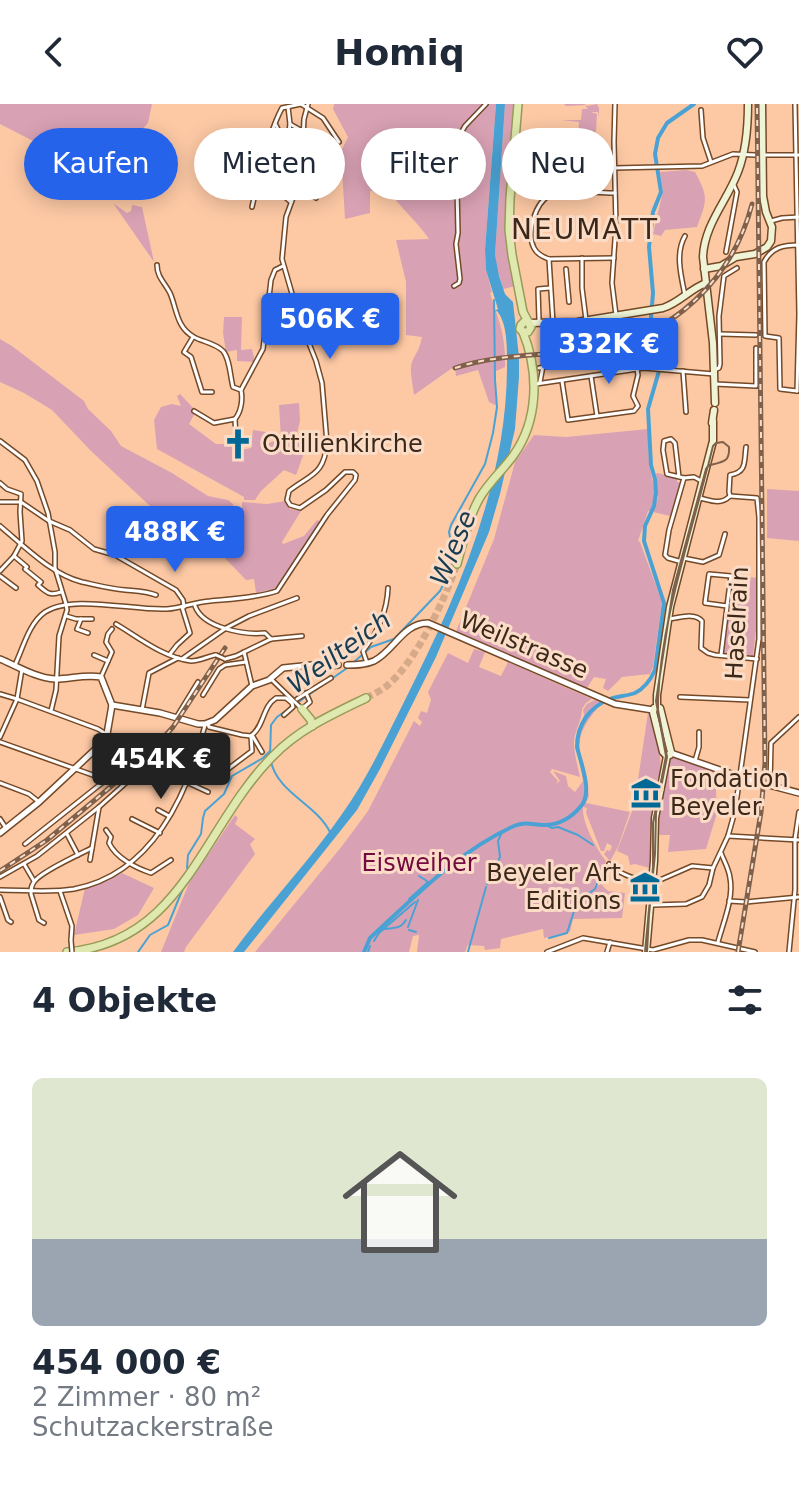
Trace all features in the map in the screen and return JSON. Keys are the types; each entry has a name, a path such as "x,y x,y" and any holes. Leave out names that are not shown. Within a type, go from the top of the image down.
{"main road":[{"path":"457,564 481,495 526,433 537,381 538,366 528,343 509,230 518,104"},
{"path":"646,951 655,818 669,755 661,711 655,708 668,619 703,482 714,407 713,343 703,252 706,234 733,183 742,155 748,104"},
{"path":"704,269 721,266 736,257 752,255 771,241 771,222 763,203 759,155 762,104"},
{"path":"527,327 669,306 706,283"},
{"path":"70,952 123,938 159,912 270,758 303,731 301,710 324,718 366,698"}],"street":[{"path":"252,207 259,176 257,169 265,155 271,128 282,108 301,104 307,106 323,118 330,128"},
{"path":"454,286 460,279 456,244 456,142 465,126 486,104"},
{"path":"615,104 615,258 612,283 616,315"},
{"path":"795,104 798,155 799,314 798,391 780,389 779,338 765,336 764,262 778,247 798,245"},
{"path":"289,106 289,128"},
{"path":"304,128 307,106"},
{"path":"701,110 702,133 711,162"},
{"path":"275,124 278,128"},
{"path":"290,124 297,128"},
{"path":"614,168 695,166 733,154 798,155"},
{"path":"726,252 737,192 733,183"},
{"path":"615,193 556,193 545,199 534,218 532,243 537,252 549,259 615,258"},
{"path":"15,665 37,620 49,610 66,604 159,609 277,591 333,507 352,485 356,475 351,471 345,472 300,508 290,505 287,498 289,491 310,479 319,469 326,451 327,434 319,370 283,266 283,239 291,202 289,200"},
{"path":"771,222 798,217"},
{"path":"685,236 680,262 685,295"},
{"path":"582,258 586,320"},
{"path":"549,259 553,323"},
{"path":"566,259 569,302"},
{"path":"157,265 157,273 170,294 179,322 193,337 221,349 227,358 233,387 241,390"},
{"path":"194,411 214,423 235,419 239,414 241,390 263,349 271,280 275,270 283,266"},
{"path":"537,381 637,369 714,372 720,364 719,309 724,276 737,268"},
{"path":"539,324 538,289 550,288"},
{"path":"720,334 756,335"},
{"path":"193,337 184,352 191,357 202,392 212,392"},
{"path":"538,366 619,355 656,344 659,368"},
{"path":"715,384 756,386 756,348"},
{"path":"561,380 568,420 597,416 637,409 633,394 637,369"},
{"path":"683,371 686,412"},
{"path":"591,375 597,416"},
{"path":"235,419 236,439"},
{"path":"703,482 694,477 682,478 665,473 662,443 671,439 675,443 682,478 665,555 668,558 703,562 719,555 725,534"},
{"path":"0,441 25,460 37,481 49,521 55,568 66,604 66,616 59,636 56,690 51,711"},
{"path":"699,498 714,502 724,501 730,496 730,475 742,470 746,447"},
{"path":"0,483 20,493 21,544 0,574 16,588"},
{"name":"Haselrain","path":"649,905 672,906 696,901 706,891 735,811 757,659 759,589 757,498 730,496"},
{"path":"0,502 21,502 49,521 70,530 94,549 115,555 180,593 190,633 170,655"},
{"path":"0,526 34,556 81,581 156,595"},
{"path":"14,556 49,594 61,592"},
{"path":"721,655 731,576 709,574 705,603 727,606"},
{"path":"367,663 363,654 386,609 388,588"},
{"path":"142,710 149,673 249,616 297,598"},
{"path":"194,604 204,619 226,628 265,633 271,639"},
{"path":"66,616 92,619"},
{"path":"668,619 699,617 702,621 701,648 708,653 757,659"},
{"path":"81,619 77,629 88,633"},
{"name":"Weilstrasse","path":"345,665 367,663 380,657 413,626 422,623 434,625 618,705 655,708"},
{"path":"116,624 170,655 196,661 211,655 225,659 271,639 302,636"},
{"path":"112,629 106,642 112,652 101,677 112,705 198,724 206,724 220,715 252,686 271,679 283,668 345,665"},
{"path":"244,652 252,686"},
{"path":"94,655 108,661"},
{"path":"0,659 38,675 57,679 101,677"},
{"path":"203,695 219,669 246,662"},
{"path":"310,665 345,665"},
{"path":"22,669 17,699 0,740 104,779"},
{"path":"301,710 307,695 331,678"},
{"path":"271,679 301,710"},
{"path":"176,718 198,682"},
{"path":"0,694 98,729 208,792"},
{"path":"284,715 301,710 310,702 307,695"},
{"path":"680,697 750,700"},
{"path":"228,769 252,751 252,736 273,699 286,698 301,710"},
{"path":"0,833 39,802 101,744 107,734 112,705"},
{"path":"770,785 771,743 799,717"},
{"path":"206,724 252,736 262,752"},
{"path":"0,890 60,891 84,887 117,873 131,863 160,833 186,782 206,724"},
{"path":"695,761 699,732"},
{"path":"25,844 102,783 106,755 101,744"},
{"path":"669,755 799,793"},
{"path":"0,877 24,864 128,781 149,771 155,764"},
{"path":"0,783 29,794 39,802"},
{"path":"90,860 99,807"},
{"path":"158,810 169,816"},
{"path":"789,952 797,897 799,812"},
{"path":"0,819 6,828"},
{"path":"132,819 160,833"},
{"path":"106,830 111,837 109,843 112,850 141,869 151,873 171,860"},
{"path":"66,833 78,855"},
{"path":"728,836 797,840"},
{"path":"44,923 39,920 30,890 34,882 92,848"},
{"path":"718,943 729,901 730,878 721,853"},
{"path":"24,864 34,882"},
{"path":"609,864 629,877 652,880 660,880 692,866 713,868"},
{"path":"60,891 72,926 70,952"},
{"path":"0,897 11,922"},
{"path":"729,901 797,897"},
{"path":"547,952 583,938 646,951 702,940 752,952"},
{"path":"607,952 610,942"},
{"path":"726,952 727,945"}],"green space":[{"path":"0,104 152,104 148,123 144,128 24,128 24,136 0,124"},
{"path":"334,104 496,104 485,250 490,293 504,346 505,367 494,372 497,406 489,402 478,370 456,376 455,366 414,395 411,366 422,337 406,335 406,282 396,240 429,239 396,200 486,200 486,128 361,128 361,200 370,200 370,213 345,219 345,143 348,137 333,109"},
{"path":"505,104 516,104 514,128 503,128"},
{"path":"564,104 597,104 599,117 598,112 591,112 597,114 596,128 579,128 579,122 561,120 581,120 582,109 588,109 585,105"},
{"path":"502,149 502,200 508,200 516,286 503,289 495,255"},
{"path":"660,172 695,172 703,188 704,205 697,227 665,230 661,236 653,234 663,191"},
{"path":"113,203 127,213 132,205 142,207 154,262"},
{"path":"224,317 242,317 241,350 252,349 255,362 237,361 237,350 226,352"},
{"path":"0,339 84,401 121,446 208,496 228,500 234,510 242,508 242,502 267,504 285,501 290,509 301,511 283,544 304,536 317,520 321,522 277,588 256,593 254,579 246,580 223,556 164,519 52,410 0,382"},
{"path":"180,394 196,411 189,424 216,444 230,444 236,451 251,448 253,430 266,432 267,444 281,438 279,405 299,403 300,421 296,438 308,442 296,475 284,470 255,500 244,500 244,497 157,449 154,420 161,407 172,404 181,406 177,396"},
{"path":"648,429 654,496 638,541 662,602 650,674 622,677 608,691 603,688 606,679 594,677 585,691 455,634 494,539 515,462 534,435 566,437"},
{"path":"658,473 677,478 680,482 670,516 653,512 658,498"},
{"path":"767,489 799,491 799,541 767,538"},
{"path":"733,575 757,578 758,612 753,656 724,654 723,651"},
{"name":"Eisweiher","path":"474,649 485,652 479,667 501,676 508,662 592,699 582,709 574,739 580,777 552,769 550,772 558,781 556,784 560,781 553,771 566,776 568,786 575,792 583,781 576,744 583,710 598,698 601,704 590,717 580,738 589,796 586,803 630,812 610,861 604,854 612,846 607,843 601,851 586,813 587,808 583,807 583,813 590,835 606,861 597,886 601,884 608,891 625,893 622,918 573,919 570,932 544,938 543,929 501,939 500,948 485,950 484,946 468,945 465,952 417,952 419,935 413,936 409,952 255,952 368,811 414,721 420,726 422,722 418,718 421,711 427,713 431,700 428,692 448,653 468,663"},
{"path":"648,713 652,717 659,747 661,770 655,786 651,818 650,868 630,865 628,856 617,851 634,806"},
{"path":"676,757 715,770 717,813 706,849 668,852 670,835 657,835 658,814 670,758"},
{"path":"235,815 238,818 235,824 255,839 250,844 255,854 184,952 161,952 189,883"},
{"path":"122,873 154,888 138,915 114,929 74,935 85,888"}],"water":[{"name":"Wiese","path":"496,104 505,104 495,255 505,294 513,302 519,377 515,429 489,532 436,657 357,810 244,952 233,952 329,832 368,773 442,623 475,541 498,457 507,369 505,330 501,316 497,311 493,312 498,309 486,270"}],"waterway":[{"path":"364,952 370,938 474,848 514,826 526,823 555,824 577,810 586,793 577,747 582,724 590,712 603,702 642,689 655,670 664,603 644,541 645,526 656,493 648,409 661,364 651,317 653,293 649,247 653,212 661,192 655,154 658,138 667,123 694,104"},
{"name":"Weilteich","path":"354,662 371,647 394,639 440,591 451,569 451,525 485,464 493,433 497,407 494,300"},
{"name":"Weilteich","path":"270,756 271,725 277,717 350,666"},
{"path":"187,868 188,855 201,834 205,811 224,794 232,776 269,752"},
{"name":"Weilteich","path":"271,762 281,782 316,813 330,832"},
{"path":"546,825 578,835 593,845"},
{"path":"487,884 500,857 498,841 502,832"},
{"path":"600,878 604,867"},
{"path":"419,876 427,881"},
{"path":"577,901 595,889 599,879"},
{"path":"409,899 428,882"},
{"path":"138,952 150,935 168,925 184,886"},
{"path":"468,952 486,887"},
{"path":"408,927 418,900"},
{"path":"374,941 415,902"},
{"path":"549,938 567,933 576,905"},
{"path":"384,929 399,927 406,920"},
{"path":"409,930 416,932"},
{"path":"368,952 370,946"}],"tunnel":[{"path":"366,698 388,685 409,660 438,611 457,564"}],"tram line":[{"path":"645,952 653,867 653,823 666,756 656,701 673,590 706,469 708,466 710,465 725,460 728,456 729,447 723,442 713,446 708,466 680,569 674,595 668,621 663,647 660,673 658,700 658,710 667,757 656,813 655,854 647,952"}],"railway":[{"path":"738,952 761,812 765,763 757,104"},
{"path":"455,368 507,357 595,349 649,332 674,318 714,280 730,257 752,204"},
{"path":"0,871 47,840 145,758 173,727 225,648"}],"place":[{"name":"Ottilienkirche","path":"238,444"},
{"name":"Fondation Beyeler","path":"646,793"},
{"name":"Beyeler Art Editions","path":"645,887"}],"district":[{"name":"NEUMATT","path":"585,229"}]}
